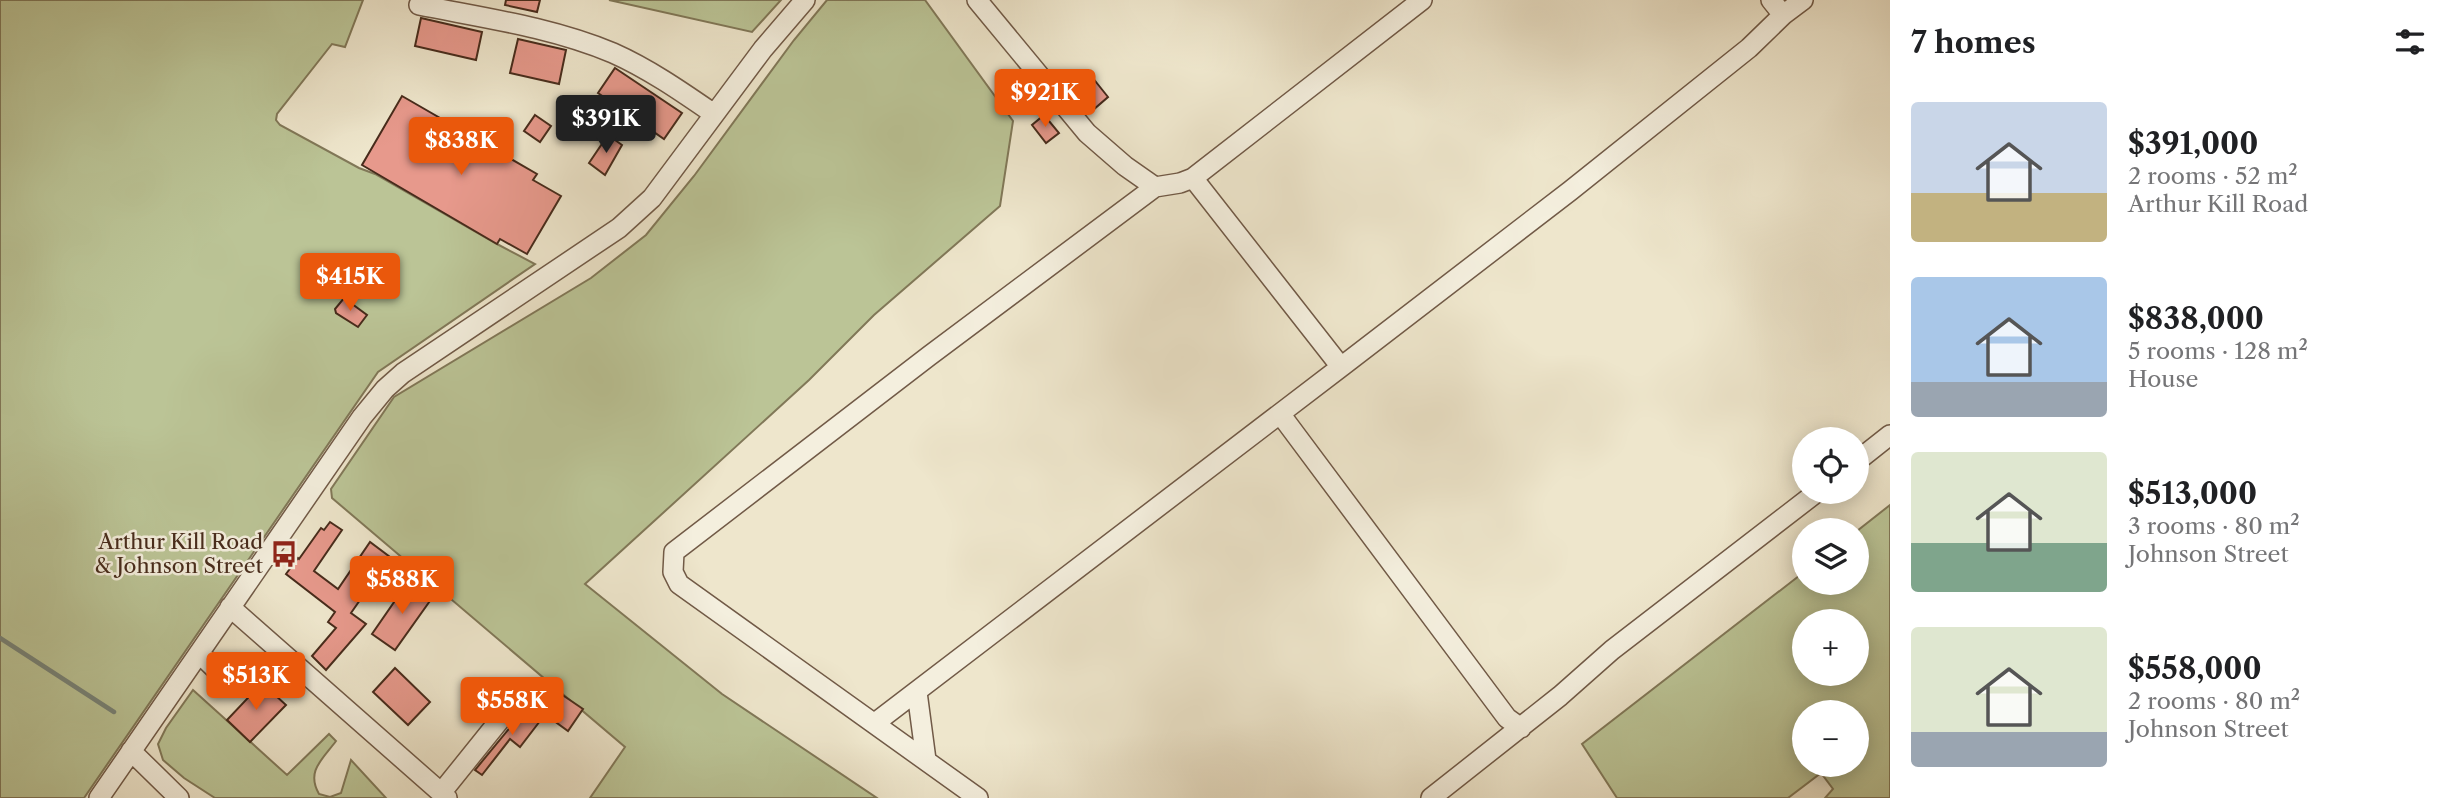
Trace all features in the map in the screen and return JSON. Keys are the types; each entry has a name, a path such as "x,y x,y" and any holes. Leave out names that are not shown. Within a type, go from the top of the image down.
{"street":[{"path":"99,798 362,417 385,389 403,373 619,228 652,198 763,49 805,0"},
{"path":"977,0 1087,133 1125,166 1155,187"},
{"path":"978,798 679,584 673,572 674,552 1155,187 1193,178 1422,0"},
{"path":"875,723 1281,415 1738,57 1777,7 1803,0"},
{"path":"419,5 526,26 591,45 651,73 714,114"},
{"path":"1193,178 1341,367"},
{"path":"1281,415 1507,718 1521,728"},
{"path":"1869,452 1890,435"},
{"path":"1431,798 1521,728 1612,650 1801,504"},
{"path":"230,607 444,795 507,711"},
{"path":"199,653 234,687"},
{"path":"917,692 926,760"},
{"path":"131,751 179,798"}],"green space":[{"path":"0,0 363,0 345,47 332,44 277,114 276,120 280,125 375,174 535,264 378,372 84,798 0,798"},
{"path":"609,0 781,0 752,32"},
{"path":"827,0 925,0 1013,121 1000,206 874,315 809,380 585,584 722,694 877,798 590,798 625,747 332,498 331,489 394,397 591,278 646,235"},
{"path":"1890,505 1890,798 1825,798 1833,789 1824,777 1869,777 1869,700 1792,700 1792,777 1816,777 1788,798 1617,798 1582,744 1792,581 1792,595 1869,595 1869,522"},
{"path":"193,690 287,775 329,734 336,741 315,772 315,786 319,794 330,797 341,793 351,760 386,798 215,798 184,778 163,760 158,744"}],"building":[{"path":"506,0 540,0 537,12 505,5"},
{"path":"421,18 482,32 476,60 415,46"},
{"path":"518,39 566,50 559,84 510,73"},
{"path":"615,68 682,113 664,139 598,93"},
{"path":"1092,77 1108,97 1093,110 1076,90"},
{"path":"402,96 537,174 533,180 561,196 527,254 500,239 497,244 362,165"},
{"path":"535,115 551,126 540,142 524,131"},
{"path":"1044,115 1059,133 1046,143 1032,125"},
{"path":"608,135 622,145 605,175 589,163"},
{"path":"344,298 367,315 358,327 336,313 335,309"},
{"path":"330,522 342,530 314,571 338,589 370,542 390,557 351,613 366,624 326,670 312,656 336,628 328,622 335,612 286,574 321,528 324,530"},
{"path":"408,582 432,598 395,650 372,634"},
{"path":"395,668 430,702 408,725 373,692"},
{"path":"262,683 286,705 250,742 227,720"},
{"path":"561,694 583,709 568,731 546,715"},
{"path":"520,706 540,721 520,747 510,739 482,775 475,770 517,719"}],"waterway":[{"path":"0,638 114,712"}],"place":[{"name":"Arthur Kill Road & Johnson Street","path":"284,554"}]}
